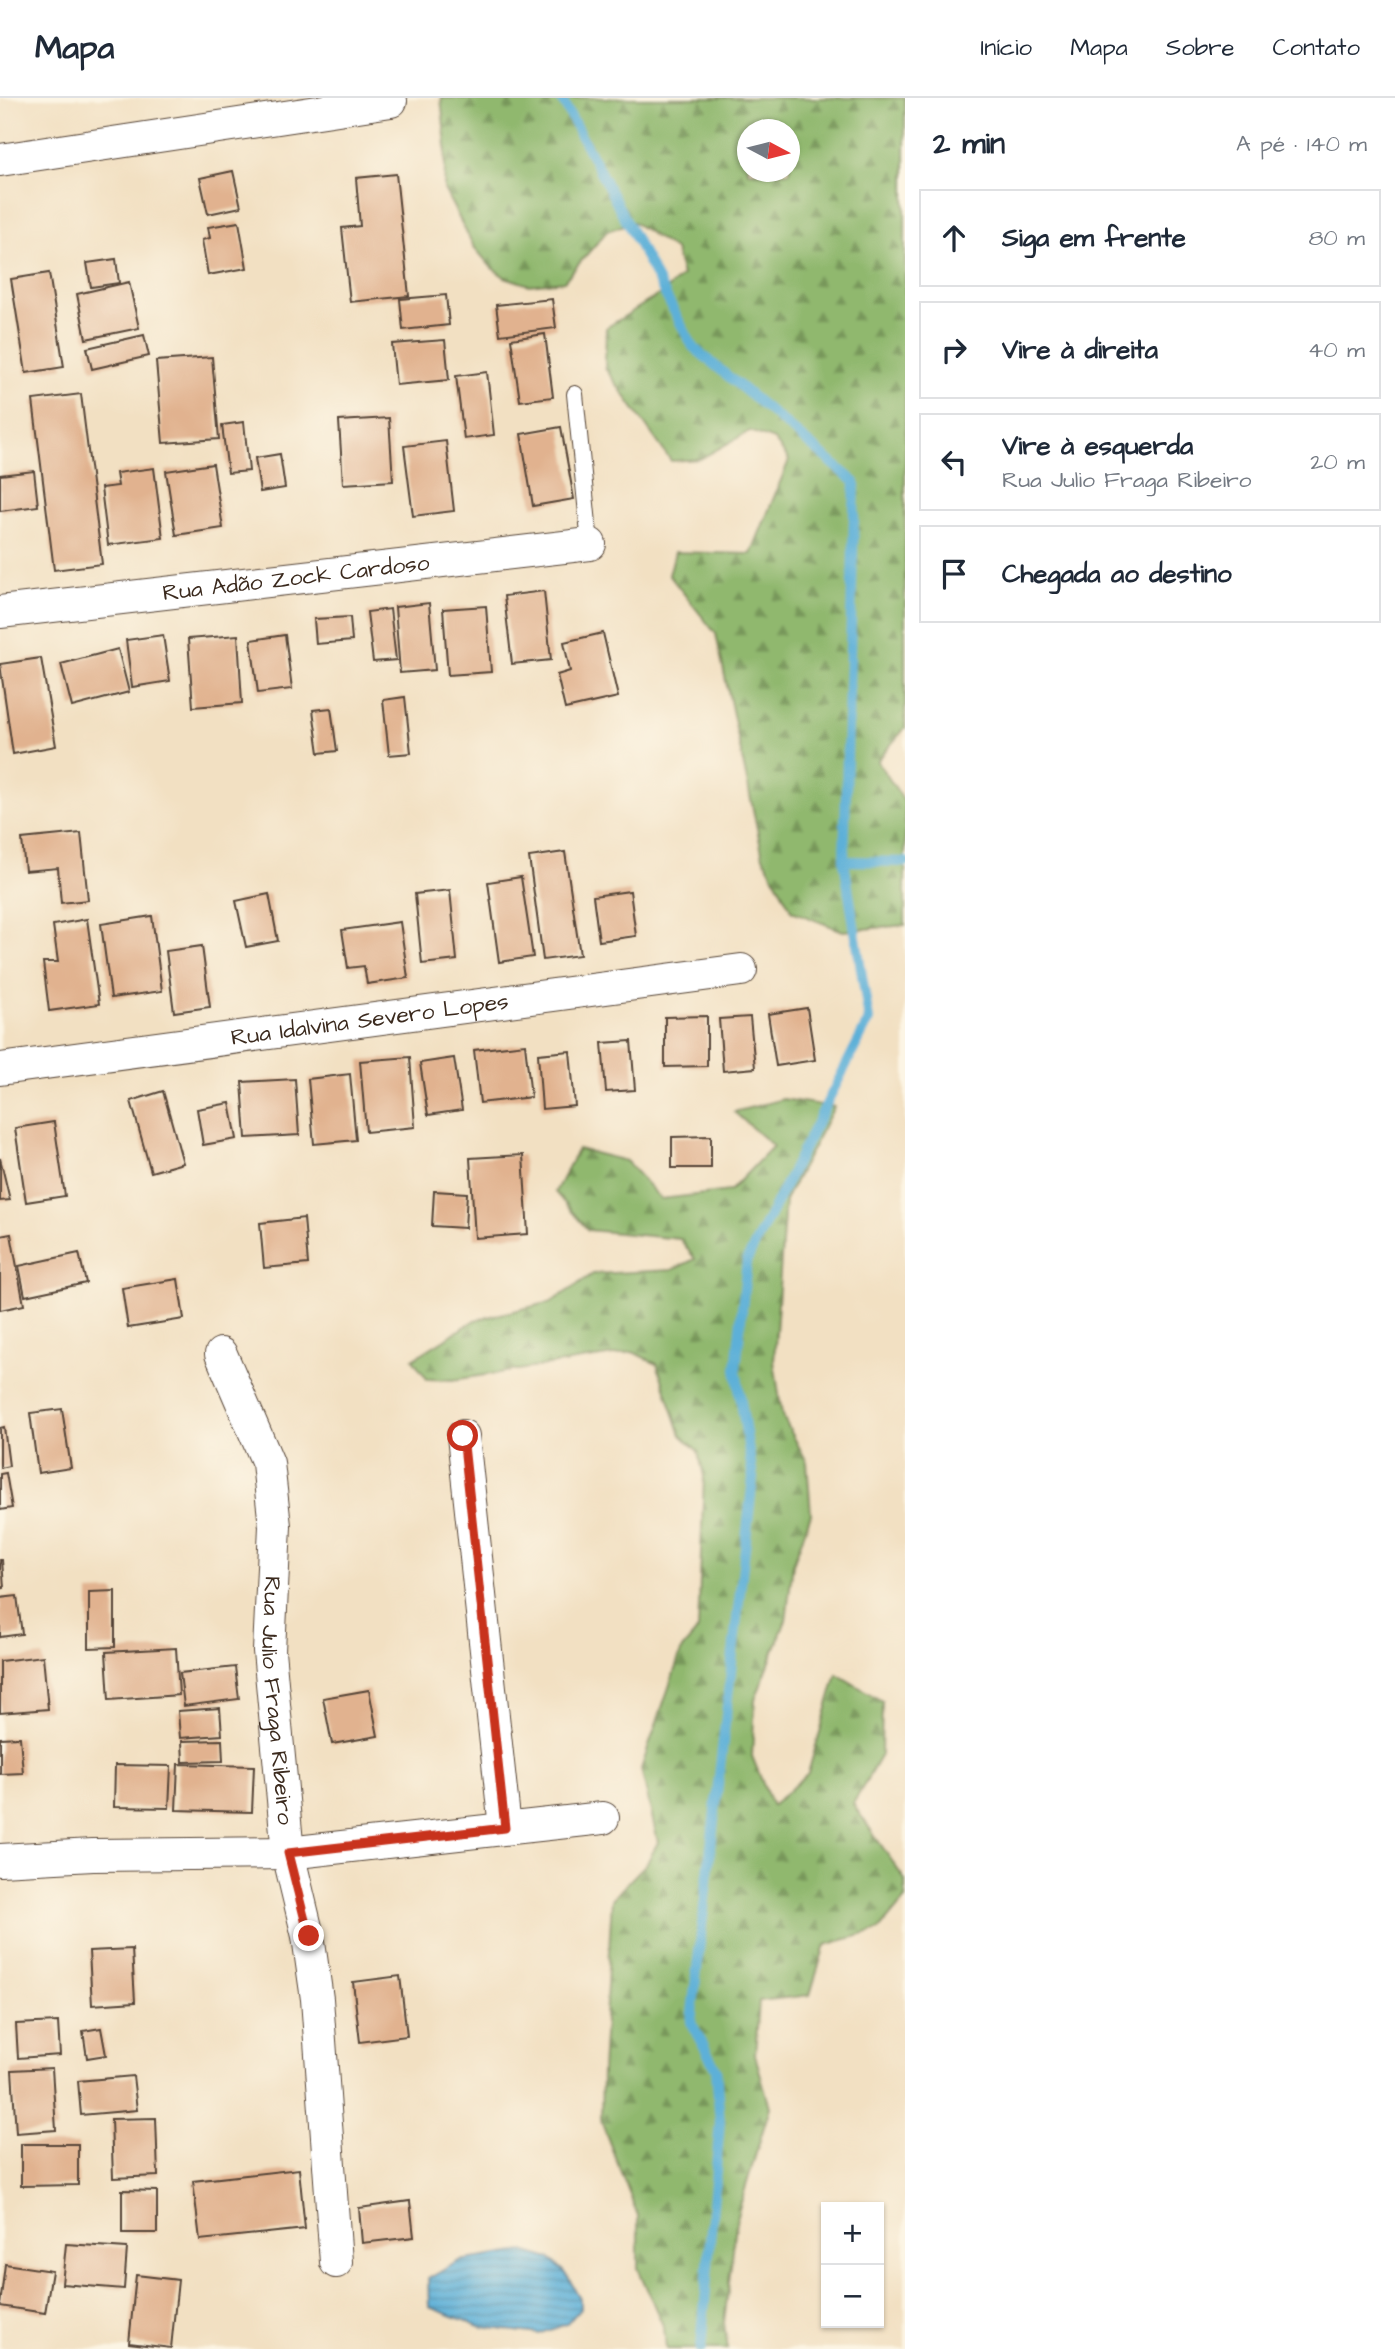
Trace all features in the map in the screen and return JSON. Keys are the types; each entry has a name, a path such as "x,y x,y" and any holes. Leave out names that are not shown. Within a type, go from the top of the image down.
{"street":[{"path":"0,160 391,101"},
{"name":"Rua Adão Zock Cardoso","path":"0,612 590,544"},
{"name":"Rua Idalvina Severo Lopes","path":"0,1069 741,970"},
{"name":"Rua Julio Fraga Ribeiro","path":"221,1354 268,1463 275,1526 269,1651 288,1853 309,1936 317,1999 336,2262"},
{"path":"463,1436 505,1828"},
{"path":"0,1860 93,1855 288,1853 603,1818"}],"lane":[{"path":"575,394 590,544"}],"green space":[{"path":"441,98 905,98 905,728 877,761 905,802 905,925 843,931 792,911 763,857 716,634 669,575 675,552 751,554 789,460 774,440 750,431 700,459 671,461 605,368 606,328 663,292 682,276 675,250 633,222 607,231 564,281 529,285 505,277 492,268 474,247 444,189 446,146"},
{"path":"783,1099 834,1107 785,1200 774,1361 782,1415 807,1462 811,1514 793,1564 786,1620 755,1700 752,1756 772,1806 808,1773 837,1674 882,1701 881,1755 853,1804 905,1880 905,1899 879,1930 825,1945 810,1995 759,2001 755,2055 770,2107 737,2216 724,2323 728,2349 666,2349 664,2328 638,2268 638,2216 601,2121 602,2070 612,1899 647,1863 658,1842 641,1769 682,1649 698,1630 704,1476 698,1451 681,1435 657,1364 633,1352 453,1380 427,1379 413,1359 475,1320 551,1302 593,1274 672,1270 695,1259 680,1239 588,1230 555,1192 578,1149 626,1161 661,1199 730,1191 773,1146 734,1112"}],"water":[{"path":"524,2251 550,2259 565,2272 580,2298 580,2309 567,2324 539,2334 482,2327 429,2307 428,2279 459,2261"}],"building":[{"path":"233,171 241,207 208,214 200,178"},
{"path":"396,174 409,296 350,302 342,228 360,226 356,178"},
{"path":"239,222 247,268 208,275 202,240 210,238 208,227"},
{"path":"116,259 119,283 91,287 87,263"},
{"path":"49,273 64,367 26,373 11,279"},
{"path":"129,282 139,328 86,339 77,294"},
{"path":"446,295 449,325 403,330 400,299"},
{"path":"552,299 556,328 500,335 496,305"},
{"path":"545,334 553,397 520,401 511,339"},
{"path":"144,335 149,356 92,369 87,348"},
{"path":"445,340 449,380 396,385 392,344"},
{"path":"212,357 219,439 163,443 156,361"},
{"path":"487,372 494,435 464,439 456,376"},
{"path":"81,394 102,564 54,570 33,400"},
{"path":"389,418 393,481 343,484 339,421"},
{"path":"244,422 249,471 228,473 222,425"},
{"path":"561,427 574,499 533,506 521,434"},
{"path":"446,441 454,511 413,516 404,446"},
{"path":"280,454 285,488 260,492 255,458"},
{"path":"213,464 223,528 176,535 166,471"},
{"path":"154,468 163,538 108,545 101,488 118,486 116,473"},
{"path":"34,471 38,506 0,511 0,475"},
{"path":"544,591 551,660 512,664 504,596"},
{"path":"429,603 435,670 400,673 395,607"},
{"path":"486,606 491,672 448,675 443,609"},
{"path":"390,609 396,660 373,662 367,612"},
{"path":"350,617 352,641 316,644 314,619"},
{"path":"603,633 618,697 565,709 557,675 570,671 564,642"},
{"path":"163,635 170,681 132,687 126,640"},
{"path":"238,635 242,703 193,707 188,639"},
{"path":"285,635 292,689 258,693 251,640"},
{"path":"118,649 129,692 72,707 61,664"},
{"path":"41,658 56,746 13,754 0,664"},
{"path":"405,697 411,753 389,755 383,700"},
{"path":"331,708 337,751 319,753 313,710"},
{"path":"81,833 88,900 61,903 58,868 25,871 22,839"},
{"path":"565,852 580,955 543,960 529,857"},
{"path":"521,877 533,957 499,962 488,882"},
{"path":"450,890 457,960 422,964 415,894"},
{"path":"630,891 636,936 599,941 593,896"},
{"path":"269,894 278,941 246,947 236,901"},
{"path":"152,916 162,991 111,998 101,924"},
{"path":"87,919 99,1004 49,1011 43,962 58,962 53,925"},
{"path":"400,922 408,978 367,984 364,966 348,968 342,930"},
{"path":"202,946 210,1007 174,1012 166,951"},
{"path":"807,1008 815,1060 776,1066 768,1014"},
{"path":"707,1016 707,1066 665,1067 665,1017"},
{"path":"750,1017 755,1068 723,1071 719,1019"},
{"path":"631,1041 635,1090 606,1092 602,1043"},
{"path":"525,1044 531,1097 480,1103 474,1050"},
{"path":"570,1051 575,1106 542,1109 538,1054"},
{"path":"410,1057 415,1127 366,1132 360,1061"},
{"path":"454,1058 462,1110 428,1115 420,1063"},
{"path":"350,1074 356,1140 314,1144 308,1079"},
{"path":"295,1079 299,1135 246,1138 242,1082"},
{"path":"163,1091 183,1163 151,1172 131,1101"},
{"path":"230,1103 237,1139 203,1145 197,1109"},
{"path":"54,1122 65,1196 26,1202 15,1128"},
{"path":"711,1136 711,1168 672,1168 672,1137"},
{"path":"523,1155 528,1234 475,1238 470,1158"},
{"path":"0,1158 10,1200 0,1201"},
{"path":"434,1191 467,1193 465,1228 432,1226"},
{"path":"304,1218 308,1264 264,1268 260,1223"},
{"path":"11,1234 24,1305 0,1310 0,1236"},
{"path":"79,1253 86,1283 25,1296 19,1266"},
{"path":"178,1279 184,1319 128,1328 122,1288"},
{"path":"62,1409 71,1468 38,1473 30,1413"},
{"path":"4,1427 9,1466 0,1468 0,1428"},
{"path":"6,1473 12,1508 0,1510 0,1474"},
{"path":"0,1560 4,1588 0,1589"},
{"path":"115,1591 115,1647 89,1648 89,1592"},
{"path":"17,1596 22,1634 0,1637 0,1598"},
{"path":"176,1648 179,1695 109,1700 106,1652"},
{"path":"43,1656 48,1709 0,1713 0,1661"},
{"path":"235,1667 239,1699 184,1706 180,1673"},
{"path":"369,1690 378,1736 332,1744 323,1698"},
{"path":"220,1708 222,1735 180,1738 178,1711"},
{"path":"20,1737 23,1773 0,1774 0,1738"},
{"path":"222,1740 223,1761 183,1762 182,1741"},
{"path":"178,1764 254,1766 252,1812 176,1810"},
{"path":"115,1765 171,1766 169,1808 114,1807"},
{"path":"132,1949 135,2002 92,2005 89,1951"},
{"path":"400,1976 407,2036 360,2042 353,1982"},
{"path":"58,2022 60,2055 18,2058 16,2024"},
{"path":"101,2028 106,2055 87,2058 83,2031"},
{"path":"52,2068 56,2130 16,2133 12,2070"},
{"path":"133,2076 137,2110 81,2115 78,2081"},
{"path":"156,2118 158,2176 113,2178 111,2119"},
{"path":"21,2144 78,2144 78,2185 21,2186"},
{"path":"299,2169 305,2229 200,2240 193,2181"},
{"path":"122,2190 157,2191 157,2233 122,2233"},
{"path":"410,2201 414,2237 362,2243 359,2208"},
{"path":"66,2244 127,2248 124,2289 62,2284"},
{"path":"5,2264 52,2271 45,2313 0,2306"},
{"path":"136,2275 178,2280 171,2348 129,2343"}],"waterway":[{"path":"561,98 693,347 855,482 844,861 869,1020 747,1260 736,1369 753,1478 691,2022 716,2069 720,2122 701,2349"},
{"path":"844,861 905,862"}],"route":[{"path":"309,1936 288,1853 505,1828 463,1436"}]}
